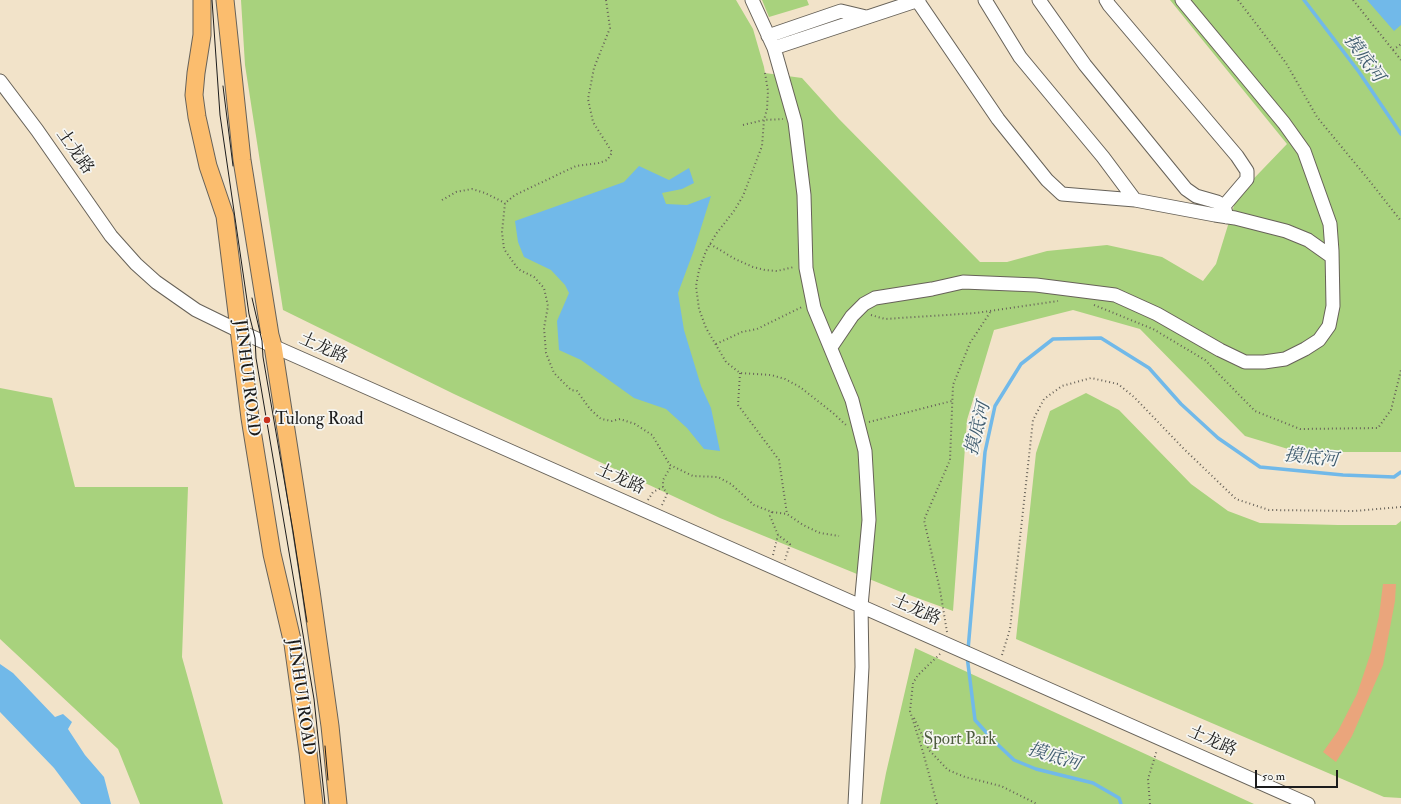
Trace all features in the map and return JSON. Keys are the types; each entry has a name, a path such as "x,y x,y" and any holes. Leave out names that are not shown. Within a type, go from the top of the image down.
{"main road":[{"name":"JINHUI ROAD","path":"202,0 202,35 194,95 197,117 208,166 225,216 250,418 272,554 293,644 314,804"},
{"name":"JINHUI ROAD","path":"225,0 242,160 273,346 312,598 330,726 338,804"}],"street":[{"path":"752,0 774,48 793,117 804,195 806,262 814,308 852,400 865,451 869,520 862,606 862,668 855,804"},
{"path":"774,48 918,0 998,119 1047,180 1062,194 1135,200 1226,212 1286,230 1308,240 1332,257"},
{"path":"985,0 1020,57 1103,157 1135,200"},
{"path":"1039,0 1085,65 1186,189 1196,196 1217,202 1226,212"},
{"path":"1106,0 1237,156 1246,171 1246,179 1226,212"},
{"path":"831,347 852,316 864,304 875,298 932,289 963,282 1036,285 1115,295 1157,314 1220,350 1245,362 1264,362 1285,359 1319,340 1329,326 1333,306 1330,224 1304,151 1284,123 1182,0"},
{"path":"768,36 841,11 866,17"},
{"name":"土龙路","path":"0,81 37,130 111,236 136,264 156,282 196,310 239,331 1308,804"}],"path":[{"path":"606,0 610,28 594,68 588,99 593,122 612,152 607,160 599,163 576,166 515,195 505,203 502,232 504,249 518,269 534,277 544,288 548,306 544,328 546,353 554,373 571,390 578,391 590,409 601,419 612,421 620,420 635,424 652,435 670,465 693,476 718,477 731,484 754,505 772,512 787,514 803,525 820,533 839,536"},
{"path":"1238,0 1286,63 1317,117 1401,222"},
{"path":"1353,0 1401,60"},
{"path":"1393,50 1401,44"},
{"path":"764,73 768,91 762,146 743,196 710,244 699,270 696,286 699,309 706,328 726,362 740,373 785,379 800,387 848,427 952,401"},
{"path":"743,125 764,120 779,120 793,117"},
{"path":"442,200 456,192 472,189 486,193 505,203"},
{"path":"710,244 735,259 753,267 765,270 776,271 806,262"},
{"path":"857,311 885,319 976,313 1061,301"},
{"path":"716,344 742,332 757,329 813,302"},
{"path":"1087,302 1153,329 1192,352 1205,360 1254,411 1300,429 1378,428 1391,410 1401,370"},
{"path":"937,804 910,711 913,683 918,675 952,646 924,520 950,460 953,385 970,343 991,311"},
{"path":"740,373 738,405 778,460 787,514"},
{"path":"998,667 1010,629 1033,420 1044,399 1062,386 1091,378 1118,384 1134,397 1184,449 1236,499 1269,510 1354,511 1401,507"},
{"path":"656,516 667,494 663,487 662,480 670,468 670,465"},
{"path":"643,510 653,492 663,487"},
{"path":"772,512 770,516 778,535 790,544 782,571"},
{"path":"769,565 778,535"},
{"path":"910,711 929,750 948,770 965,777 1001,786 1037,804"},
{"path":"1150,804 1148,779 1160,739"}],"green space":[{"path":"241,0 736,0 753,29 765,73 802,78 839,119 980,262 1007,262 1047,251 1107,245 1162,257 1203,281 1216,264 1237,196 1287,144 1170,0 1401,0 1401,452 1298,452 1245,436 1140,329 1073,310 994,330 967,420 953,611 901,592 720,518 454,394 283,310 245,65"},
{"path":"762,0 807,0 809,5 769,17"},
{"path":"0,388 52,398 75,487 188,487 182,657 223,804 140,804 118,749 0,639"},
{"path":"1086,393 1119,410 1191,484 1228,511 1260,523 1396,525 1401,521 1401,798 1384,797 1016,639 1036,453 1050,411"},
{"name":"Sport Park","path":"915,648 1254,804 880,804"}],"water":[{"path":"1367,0 1401,0 1401,25 1394,31"},
{"path":"639,166 669,180 689,168 694,183 682,189 662,193 666,204 687,205 711,196 694,250 678,293 684,330 701,386 711,408 720,451 704,449 687,428 666,409 634,398 581,360 559,350 557,321 569,293 565,285 551,270 524,257 518,242 515,221 624,182"},
{"path":"0,664 13,673 55,717 63,714 72,722 68,729 85,755 104,777 111,804 81,804 54,768 0,712"}],"building":[{"path":"1383,584 1396,584 1395,601 1383,665 1352,736 1336,762 1323,752 1338,731 1357,694 1371,652 1379,616"}],"waterway":[{"name":"摸底河","path":"1304,0 1359,72 1401,134"},
{"name":"摸底河","path":"968,650 985,452 995,406 1021,364 1053,339 1101,338 1149,368 1181,404 1218,438 1260,467 1343,475 1394,477 1401,472"},
{"name":"摸底河","path":"967,656 975,720 994,741 1014,760 1036,769 1093,783 1119,798 1121,804"}],"tram line":[{"path":"212,0 220,115 249,314 255,338 256,358 314,699 325,804"},
{"path":"223,86 233,166"},
{"path":"252,298 262,341 263,357 307,622"},
{"path":"325,746 328,780"}],"place":[{"name":"Tulong Road","path":"267,420"}]}
